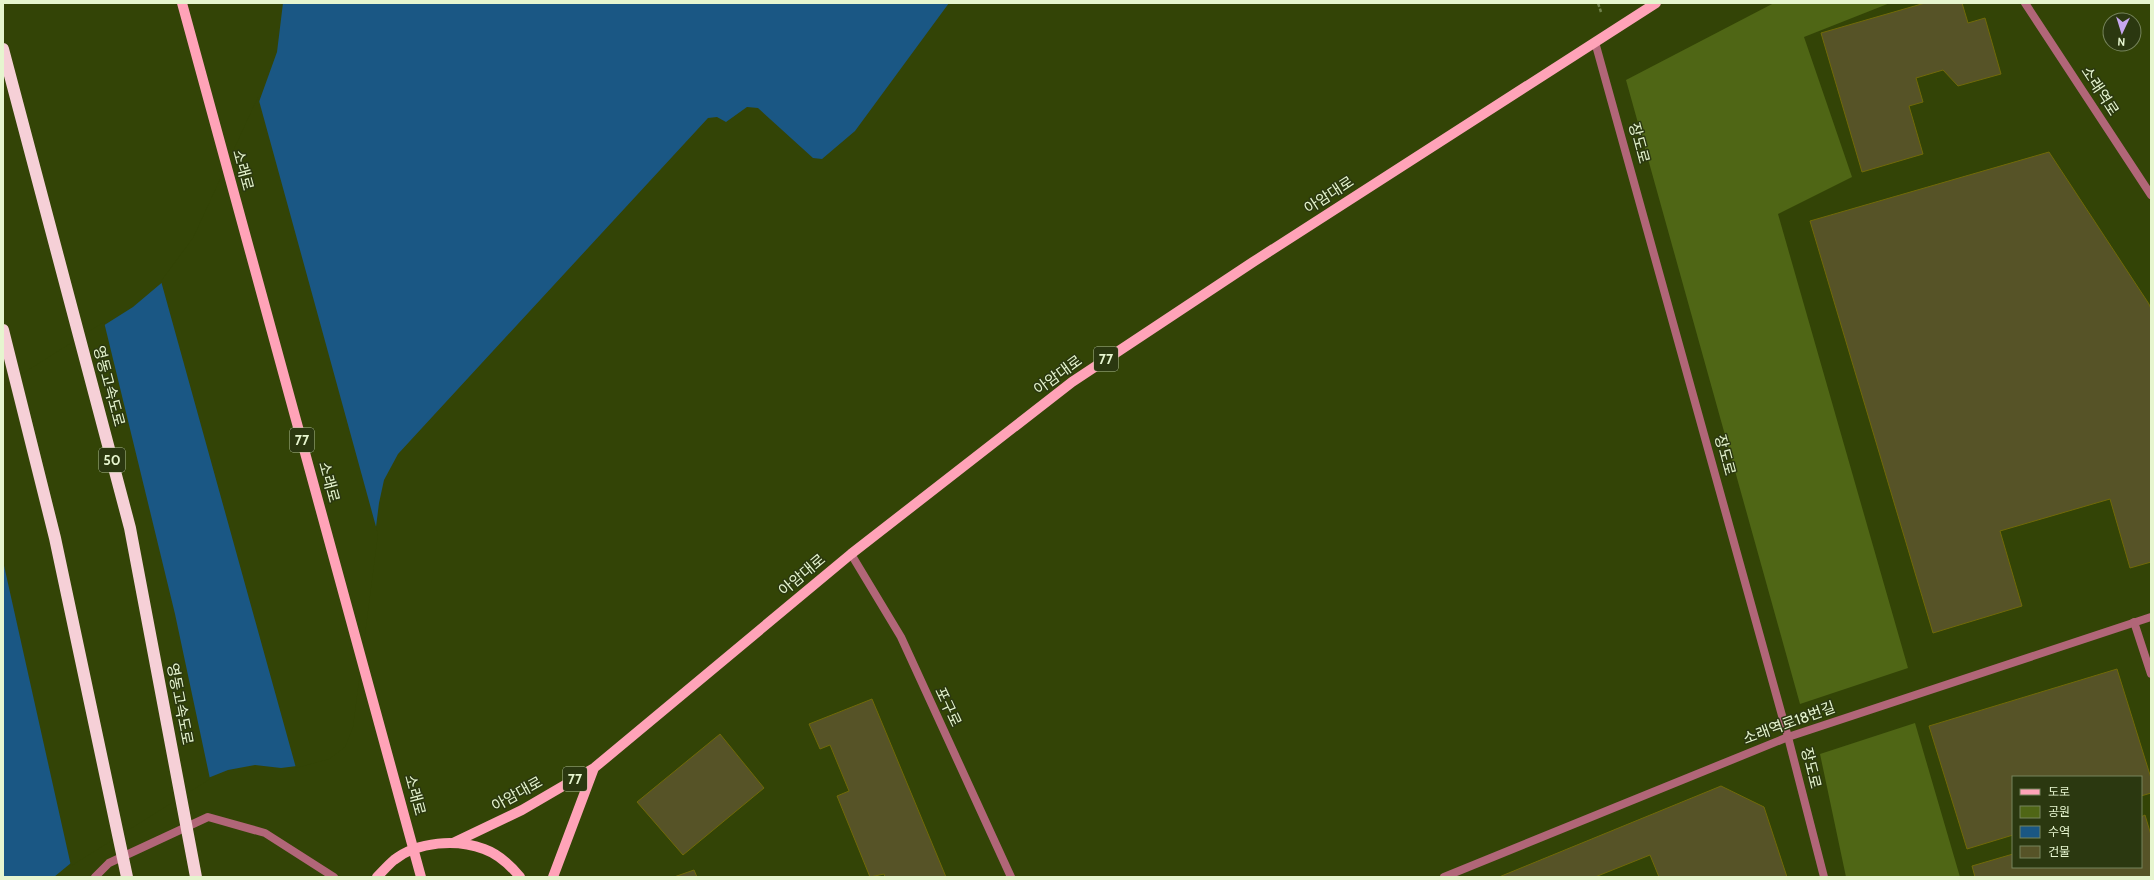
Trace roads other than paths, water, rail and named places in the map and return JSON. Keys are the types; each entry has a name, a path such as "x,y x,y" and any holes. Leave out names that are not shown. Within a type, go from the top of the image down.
{"highway":[{"name":"영동고속도로","path":"3,49 130,528 196,877"},
{"path":"3,330 55,538 127,877"}],"main road":[{"name":"소래로","path":"182,3 422,877"},
{"name":"아암대로","path":"453,842 522,810 594,768 851,554 1072,382 1253,262 1656,3"},
{"name":"아암대로","path":"553,877 594,768"},
{"name":"77","path":"377,877 395,859 423,846 453,842 484,849 511,866 520,877"}],"street":[{"name":"소래역로","path":"2025,3 2151,195"},
{"name":"장도로","path":"1595,42 1788,737 1824,877"},
{"name":"포구로","path":"851,554 901,637 1011,877"},
{"name":"소래역로18번길","path":"1444,877 1788,737 2151,617"},
{"path":"2134,622 2151,674"},
{"path":"95,877 109,863 208,817 265,833 334,877"}],"water":[{"path":"283,3 949,3 855,131 822,159 813,158 758,108 747,107 726,122 717,117 708,118 398,454 384,480 379,503 351,727 305,765 281,768 255,765 228,770 203,780 71,863 54,877 3,877 3,389 133,307 165,280 195,239 255,113 277,52"}]}
